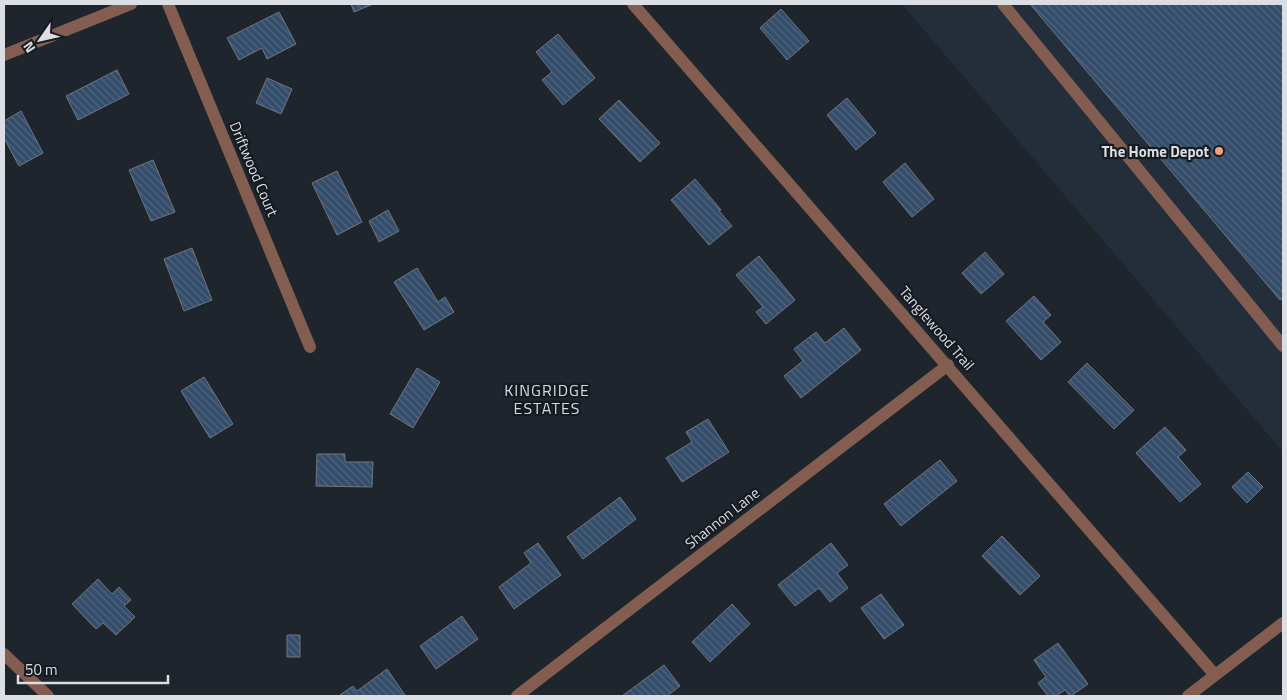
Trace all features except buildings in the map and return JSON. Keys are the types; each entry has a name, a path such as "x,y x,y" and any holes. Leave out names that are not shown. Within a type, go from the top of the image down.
{"street":[{"path":"4,55 131,4"},
{"name":"Driftwood Court","path":"168,4 310,347"},
{"name":"Tanglewood Trail","path":"633,4 1215,675"},
{"path":"1003,4 1283,346"},
{"name":"Shannon Lane","path":"517,696 948,366"},
{"path":"1188,696 1283,623"},
{"path":"4,654 48,696"}],"shaded area":[{"path":"902,4 1283,4 1283,452"}],"place":[{"name":"The Home Depot","path":"1219,151"}],"district":[{"name":"KINGRIDGE ESTATES","path":"547,399"}]}
